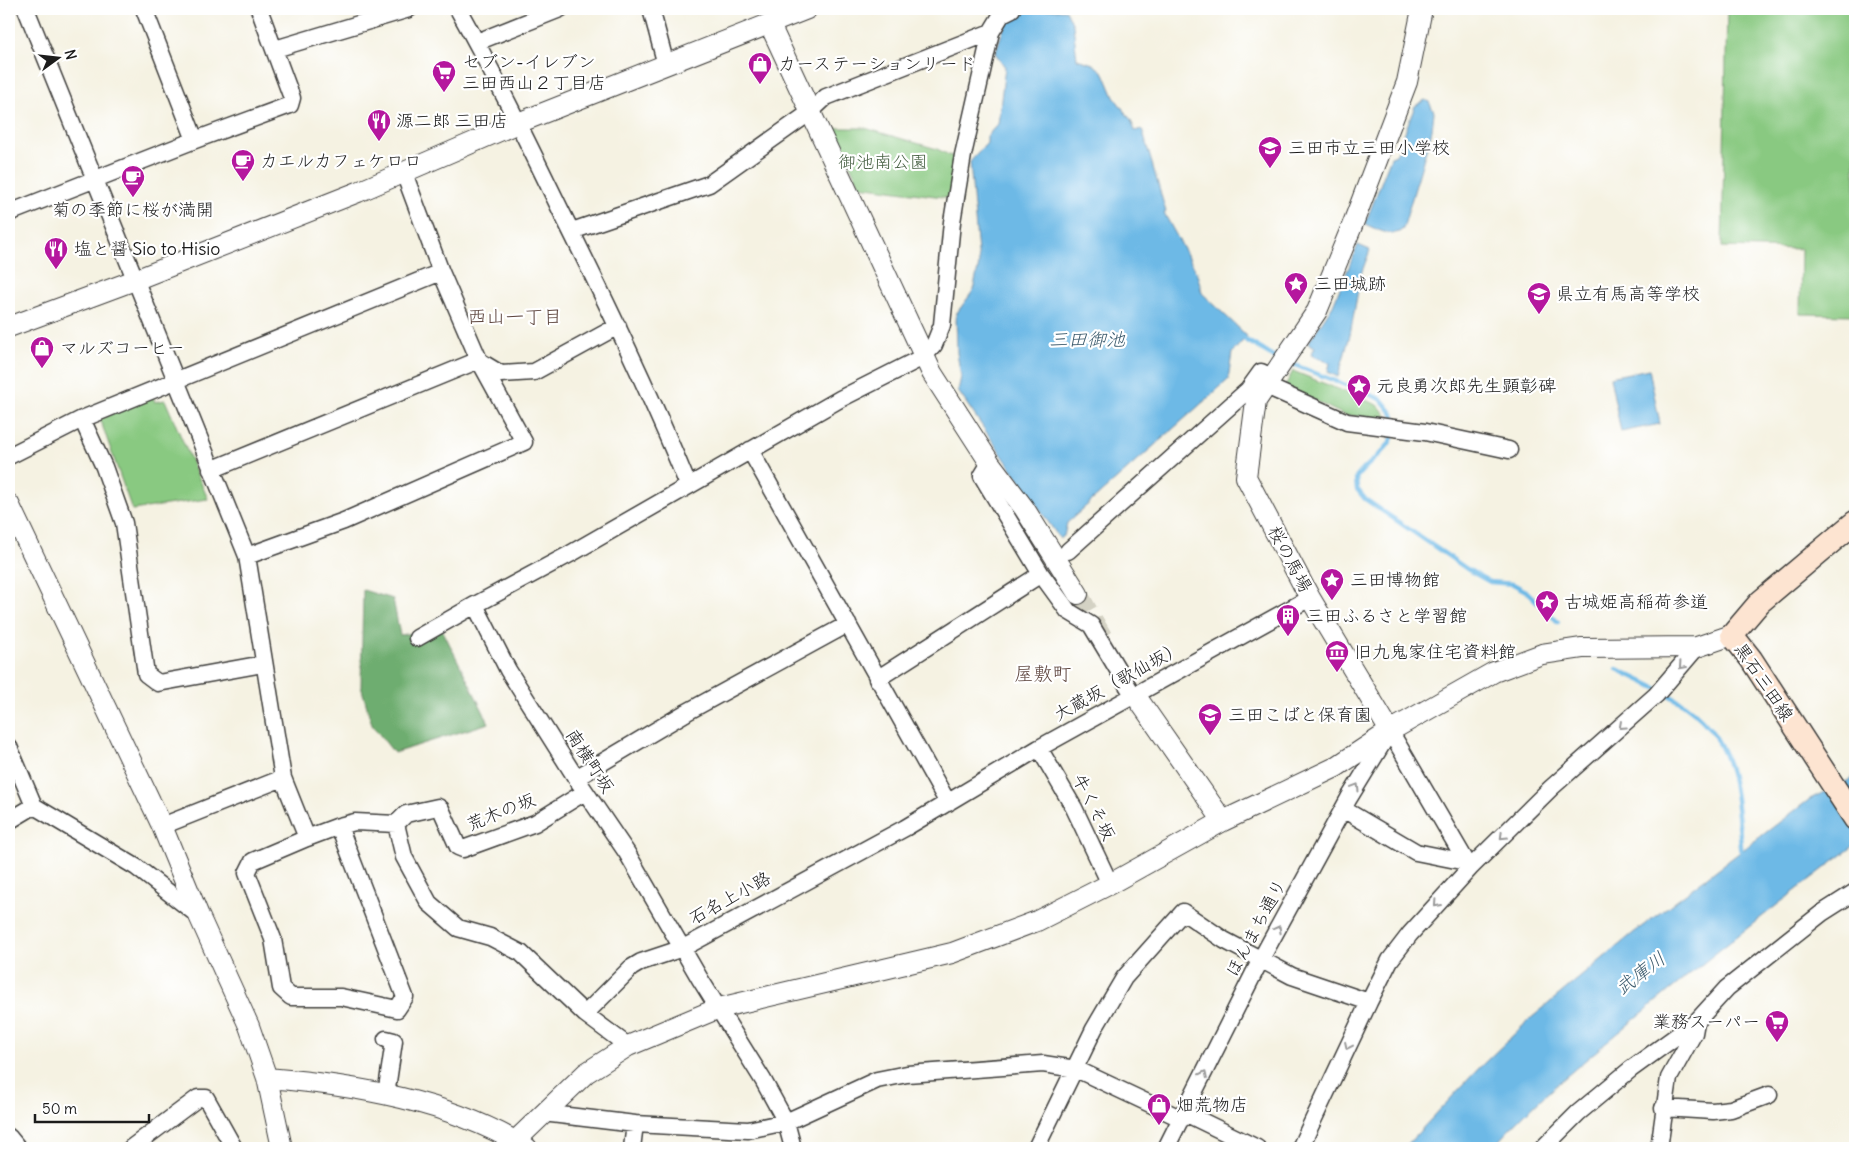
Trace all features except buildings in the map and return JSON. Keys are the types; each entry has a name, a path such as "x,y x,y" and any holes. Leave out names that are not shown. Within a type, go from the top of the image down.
{"main road":[{"name":"黒石三田線","path":"1855,522 1760,602 1732,635 1751,659 1855,819"}],"street":[{"path":"26,9 247,556 283,778 308,838"},
{"path":"144,9 195,140"},
{"path":"9,213 290,105 292,98 259,9"},
{"path":"275,48 409,9"},
{"path":"458,9 518,123 618,326 688,485"},
{"path":"477,42 560,9"},
{"path":"651,9 666,65"},
{"path":"9,327 135,280 404,173 518,123 807,9"},
{"path":"417,638 570,554 840,399 923,356 934,345 942,325 952,222 963,156 991,32 1002,14 1012,9"},
{"name":"桜の馬場","path":"1390,731 1310,598 1246,477 1256,401 1316,311 1352,226 1407,82 1422,9"},
{"path":"770,25 809,113 932,373 990,463 1024,508 1078,594"},
{"path":"572,232 709,184 809,113 826,97 991,32"},
{"path":"247,556 344,521 524,442 479,360 442,272 404,173"},
{"path":"9,456 82,418 442,272"},
{"path":"479,360 502,374 534,372 618,326"},
{"path":"211,470 479,360"},
{"path":"1068,551 1248,390 1261,372 1276,371 1347,422 1425,432 1509,450"},
{"path":"82,418 104,467 124,523 146,674 158,684 263,664"},
{"path":"750,450 948,803"},
{"path":"990,463 982,476 1041,574 1068,611 1091,625 1137,699 1223,821"},
{"path":"9,504 162,826 199,916 249,1026 267,1078 282,1148"},
{"path":"877,678 1041,574"},
{"name":"大蔵坂（歌仙坂）","path":"948,803 1039,748 1137,699 1310,598"},
{"name":"南横町坂","path":"475,605 508,670 585,792 627,853 786,1122 793,1148"},
{"path":"576,778 687,712 848,624"},
{"path":"267,1078 315,1082 386,1096 451,1112 475,1120 516,1146 543,1113 586,1073 628,1046 719,1008 952,953 1037,921 1110,884 1223,821 1336,767 1390,731 1494,672 1542,654 1582,648 1697,647 1732,635"},
{"path":"1300,1148 1390,960 1410,934 1468,865 1662,688 1697,647"},
{"path":"1390,731 1468,865"},
{"name":"ほんまち通り","path":"1166,1148 1261,959 1343,809 1390,731"},
{"path":"9,747 34,806 136,867 199,916"},
{"name":"牛くそ坂","path":"1039,748 1074,808 1110,884"},
{"path":"162,826 283,778"},
{"name":"荒木の坂","path":"396,824 406,814 438,807 441,809 458,847 463,849 535,823 585,792"},
{"name":"石名上小路","path":"584,1014 631,968 641,962 683,948 948,803"},
{"path":"9,821 34,806"},
{"path":"1343,809 1416,852 1468,865"},
{"path":"339,826 405,997 397,1009 340,997 291,997 281,988 273,939 247,873 253,861 339,826 355,822 396,824 404,857 429,903 458,928 490,937 521,953 584,1014 628,1046"},
{"path":"1543,1148 1578,1113 1632,1068 1696,1022 1727,988 1822,913 1855,892"},
{"path":"1036,1148 1076,1069 1094,1028 1124,978 1182,912 1224,940 1292,976 1369,1002"},
{"path":"1659,1148 1663,1108 1669,1078 1694,1033 1696,1022"},
{"path":"386,1039 394,1041 386,1096"},
{"path":"543,1113 635,1124 748,1130 786,1122 877,1080 908,1074 1043,1064 1076,1069 1257,1148"},
{"path":"1663,1108 1722,1110 1769,1095"},
{"path":"131,1148 198,1098 206,1098 234,1148"},
{"path":"632,1148 635,1124"},
{"path":"9,1137 18,1148"}],"green space":[{"path":"1727,9 1855,9 1855,315 1800,314 1801,249 1722,247"},
{"name":"御池南公園","path":"833,128 865,128 937,149 957,159 950,198 860,186"},
{"path":"1293,371 1378,405 1386,415 1386,419 1344,415 1285,386"},
{"path":"152,395 155,402 165,400 208,499 132,510 100,419"},
{"path":"363,590 393,599 400,635 442,629 489,723 394,753 372,725 361,686"}],"water":[{"name":"三田御池","path":"1018,9 1066,10 1073,25 1077,59 1093,64 1104,73 1114,97 1131,120 1135,131 1142,129 1166,212 1164,213 1197,273 1202,293 1247,336 1232,353 1228,380 1067,523 1064,536 1060,539 958,391 961,377 957,353 956,314 973,291 979,264 970,162 987,143 987,136 998,124 1005,67 995,53 1008,17"},
{"path":"1425,100 1429,102 1434,112 1432,130 1403,229 1394,233 1384,232 1365,224 1391,157 1396,155 1415,106"},
{"path":"1358,245 1370,250 1361,274 1350,335 1338,377 1328,372 1330,363 1311,355 1315,347 1308,343 1333,305"},
{"path":"1649,369 1660,424 1621,432 1610,377"},
{"name":"武庫川","path":"1855,773 1855,845 1713,955 1558,1083 1492,1148 1404,1148 1479,1068 1530,1019 1632,934 1810,799 1849,780"}],"waterway":[{"path":"1244,339 1278,359"},
{"path":"1287,362 1381,399 1393,414 1395,424"},
{"path":"1394,432 1388,445 1356,478 1357,489 1365,499 1467,569 1490,582 1513,584 1526,591 1558,622"},
{"path":"1617,669 1656,688"},
{"path":"1663,692 1687,707 1705,723 1718,741 1727,761 1733,782 1742,857"}],"tunnel":[{"path":"1078,594 1103,638"}],"place":[{"name":"カーステーションリード","path":"760,85"},
{"name":"セブン-イレブン 三田西山２丁目店","path":"444,93"},
{"name":"源二郎 三田店","path":"379,142"},
{"name":"三田市立三田小学校","path":"1270,169"},
{"name":"カエルカフェケロロ","path":"243,182"},
{"name":"菊の季節に桜が満開","path":"133,198"},
{"name":"塩と醤 Sio to Hisio","path":"56,270"},
{"name":"三田城跡","path":"1296,305"},
{"name":"県立有馬高等学校","path":"1539,315"},
{"name":"マルズコーヒー","path":"42,369"},
{"name":"元良勇次郎先生顕彰碑","path":"1359,407"},
{"name":"三田博物館","path":"1332,601"},
{"name":"古城姫高稲荷参道","path":"1547,623"},
{"name":"三田ふるさと学習館","path":"1288,637"},
{"name":"旧九鬼家住宅資料館","path":"1337,673"},
{"name":"三田こばと保育園","path":"1210,736"},
{"name":"業務スーパー","path":"1777,1043"},
{"name":"畑荒物店","path":"1159,1126"}],"district":[{"name":"西山一丁目","path":"515,316"},
{"name":"屋敷町","path":"1043,673"}]}
